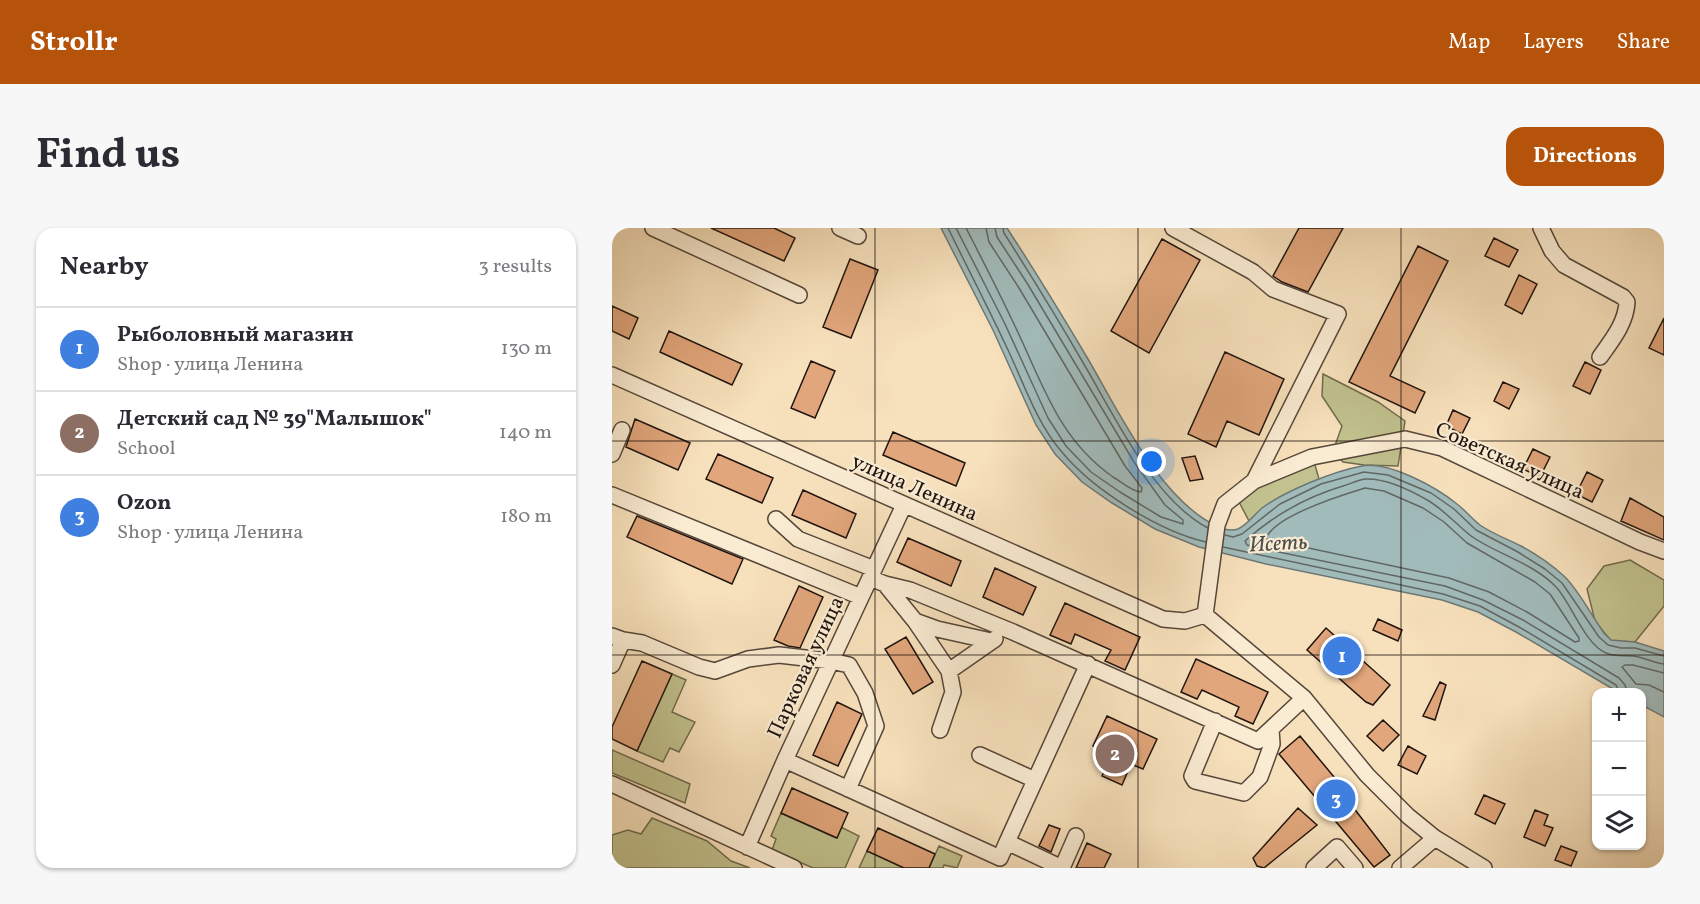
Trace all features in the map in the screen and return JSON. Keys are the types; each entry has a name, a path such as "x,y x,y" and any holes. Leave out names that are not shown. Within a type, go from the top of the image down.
{"street":[{"path":"653,228 799,295"},
{"path":"840,228 858,236"},
{"path":"1173,228 1252,272 1273,289 1338,314 1254,481"},
{"path":"1541,228 1552,252 1564,265 1623,297 1627,302 1627,309 1618,332 1600,357"},
{"name":"улица Ленина","path":"612,375 1163,619 1185,621 1205,615"},
{"path":"612,454 622,430"},
{"name":"Советская улица","path":"1205,615 1218,525 1225,504 1254,481 1312,457 1405,438 1442,448 1640,542 1664,551"},
{"path":"612,495 861,597"},
{"name":"Парковая улица","path":"747,847 904,505"},
{"path":"776,519 798,539 872,573 885,584 915,621 949,671 953,692 940,730"},
{"path":"885,584 910,590 1013,632 1257,741 1304,698"},
{"path":"1205,615 1304,698 1367,775 1408,816 1434,838 1484,868"},
{"path":"915,621 937,629 991,641"},
{"path":"949,671 991,641 1013,632"},
{"path":"612,665 618,638 642,643 699,667 715,671 748,659 779,655 849,665 865,693 876,726 848,789"},
{"path":"785,760 1000,858 1088,664"},
{"path":"1215,721 1192,776 1195,781 1244,793 1260,777 1272,744 1271,729"},
{"path":"980,755 1035,780"},
{"path":"612,784 794,868"},
{"path":"1006,842 1062,868 1076,836"},
{"path":"1400,868 1434,838"},
{"path":"1314,868 1337,847 1355,868"}],"green space":[{"path":"1323,374 1378,402 1405,421 1398,466 1343,462 1333,451 1342,426 1322,396"},
{"path":"1301,459 1315,465 1319,479 1273,502 1249,521 1238,500"},
{"path":"1630,560 1664,580 1664,606 1635,642 1611,641 1595,621 1587,589 1604,566"},
{"path":"672,674 686,680 672,712 695,722 679,752 670,748 663,762 637,751"},
{"path":"612,750 690,784 685,803 612,773"},
{"path":"781,813 836,838 841,827 859,836 845,868 813,868 772,850 776,839 771,836"},
{"path":"652,818 707,841 731,861 750,868 612,868 612,835 628,830 641,834"},
{"path":"939,846 962,856 957,868 944,865 943,868 929,868"},
{"path":"867,851 904,868 859,868"}],"water":[{"name":"Исеть","path":"941,228 1007,228 1144,454 1161,478 1200,516 1221,528 1236,530 1245,525 1262,508 1283,495 1338,472 1373,465 1412,477 1448,497 1477,523 1527,549 1555,568 1570,583 1611,640 1635,642 1664,651 1664,717 1646,707 1646,688 1611,688 1478,612 1442,600 1266,564 1199,547 1155,529 1082,482 1055,454 1036,425 993,330"}],"building":[{"path":"711,228 774,228 795,238 784,261"},
{"path":"1299,228 1343,228 1308,292 1273,276"},
{"path":"1494,238 1518,250 1509,267 1485,256"},
{"path":"1162,239 1200,260 1149,353 1111,331"},
{"path":"1418,246 1448,261 1390,376 1425,392 1415,413 1349,382"},
{"path":"850,259 878,270 851,338 823,327"},
{"path":"1519,275 1537,284 1522,314 1505,305"},
{"path":"612,306 638,318 629,339 612,331"},
{"path":"1664,318 1664,355 1649,348"},
{"path":"669,331 742,364 732,385 660,352"},
{"path":"1225,352 1284,379 1259,435 1227,421 1216,447 1188,434"},
{"path":"811,361 835,371 815,418 791,408"},
{"path":"1585,362 1601,370 1590,394 1573,386"},
{"path":"1503,382 1519,389 1509,409 1494,401"},
{"path":"1453,410 1470,418 1462,434 1446,426"},
{"path":"635,419 690,443 678,470 626,447"},
{"path":"893,432 965,463 956,486 883,455"},
{"path":"1533,449 1550,457 1540,477 1523,469"},
{"path":"718,454 773,478 762,503 706,479"},
{"path":"1195,456 1203,479 1190,481 1182,458"},
{"path":"1587,472 1603,480 1592,502 1576,494"},
{"path":"803,490 856,514 846,538 792,515"},
{"path":"1630,498 1664,517 1664,540 1621,521"},
{"path":"637,516 743,559 732,584 627,537"},
{"path":"908,538 961,561 951,586 897,562"},
{"path":"995,568 1036,587 1023,615 983,597"},
{"path":"799,586 823,597 800,648 774,640"},
{"path":"1065,603 1140,637 1125,670 1105,661 1111,650 1075,634 1071,644 1050,635"},
{"path":"1378,619 1402,630 1398,641 1373,630"},
{"path":"1326,628 1390,685 1373,705 1366,702 1307,650"},
{"path":"906,637 933,682 913,694 885,649"},
{"path":"1196,659 1268,692 1253,724 1235,716 1239,707 1202,690 1197,699 1181,692"},
{"path":"642,661 672,674 637,751 612,739 612,727"},
{"path":"1440,682 1446,685 1435,720 1423,716"},
{"path":"837,702 862,714 838,766 813,755"},
{"path":"1107,716 1157,739 1143,769 1131,764 1122,785 1102,776 1112,755 1093,746"},
{"path":"1383,720 1399,735 1383,751 1367,736"},
{"path":"1300,736 1349,795 1346,798 1390,855 1374,867 1279,754"},
{"path":"1408,746 1426,756 1417,774 1398,765"},
{"path":"792,788 848,813 837,838 781,813"},
{"path":"1484,795 1505,804 1495,824 1475,814"},
{"path":"1298,808 1317,825 1264,868 1257,866 1253,858"},
{"path":"1535,810 1548,815 1544,825 1553,828 1545,846 1524,837"},
{"path":"1049,825 1060,829 1051,852 1039,846"},
{"path":"878,828 935,854 929,868 904,868 867,851"},
{"path":"1087,843 1111,854 1104,868 1076,868"},
{"path":"1561,846 1577,852 1571,866 1555,860"}],"place":[{"name":"Рыболовный магазин","path":"1342,656"},
{"name":"Детский сад № 39\"Малышок\"","path":"1115,754"},
{"name":"Ozon","path":"1336,799"}]}
